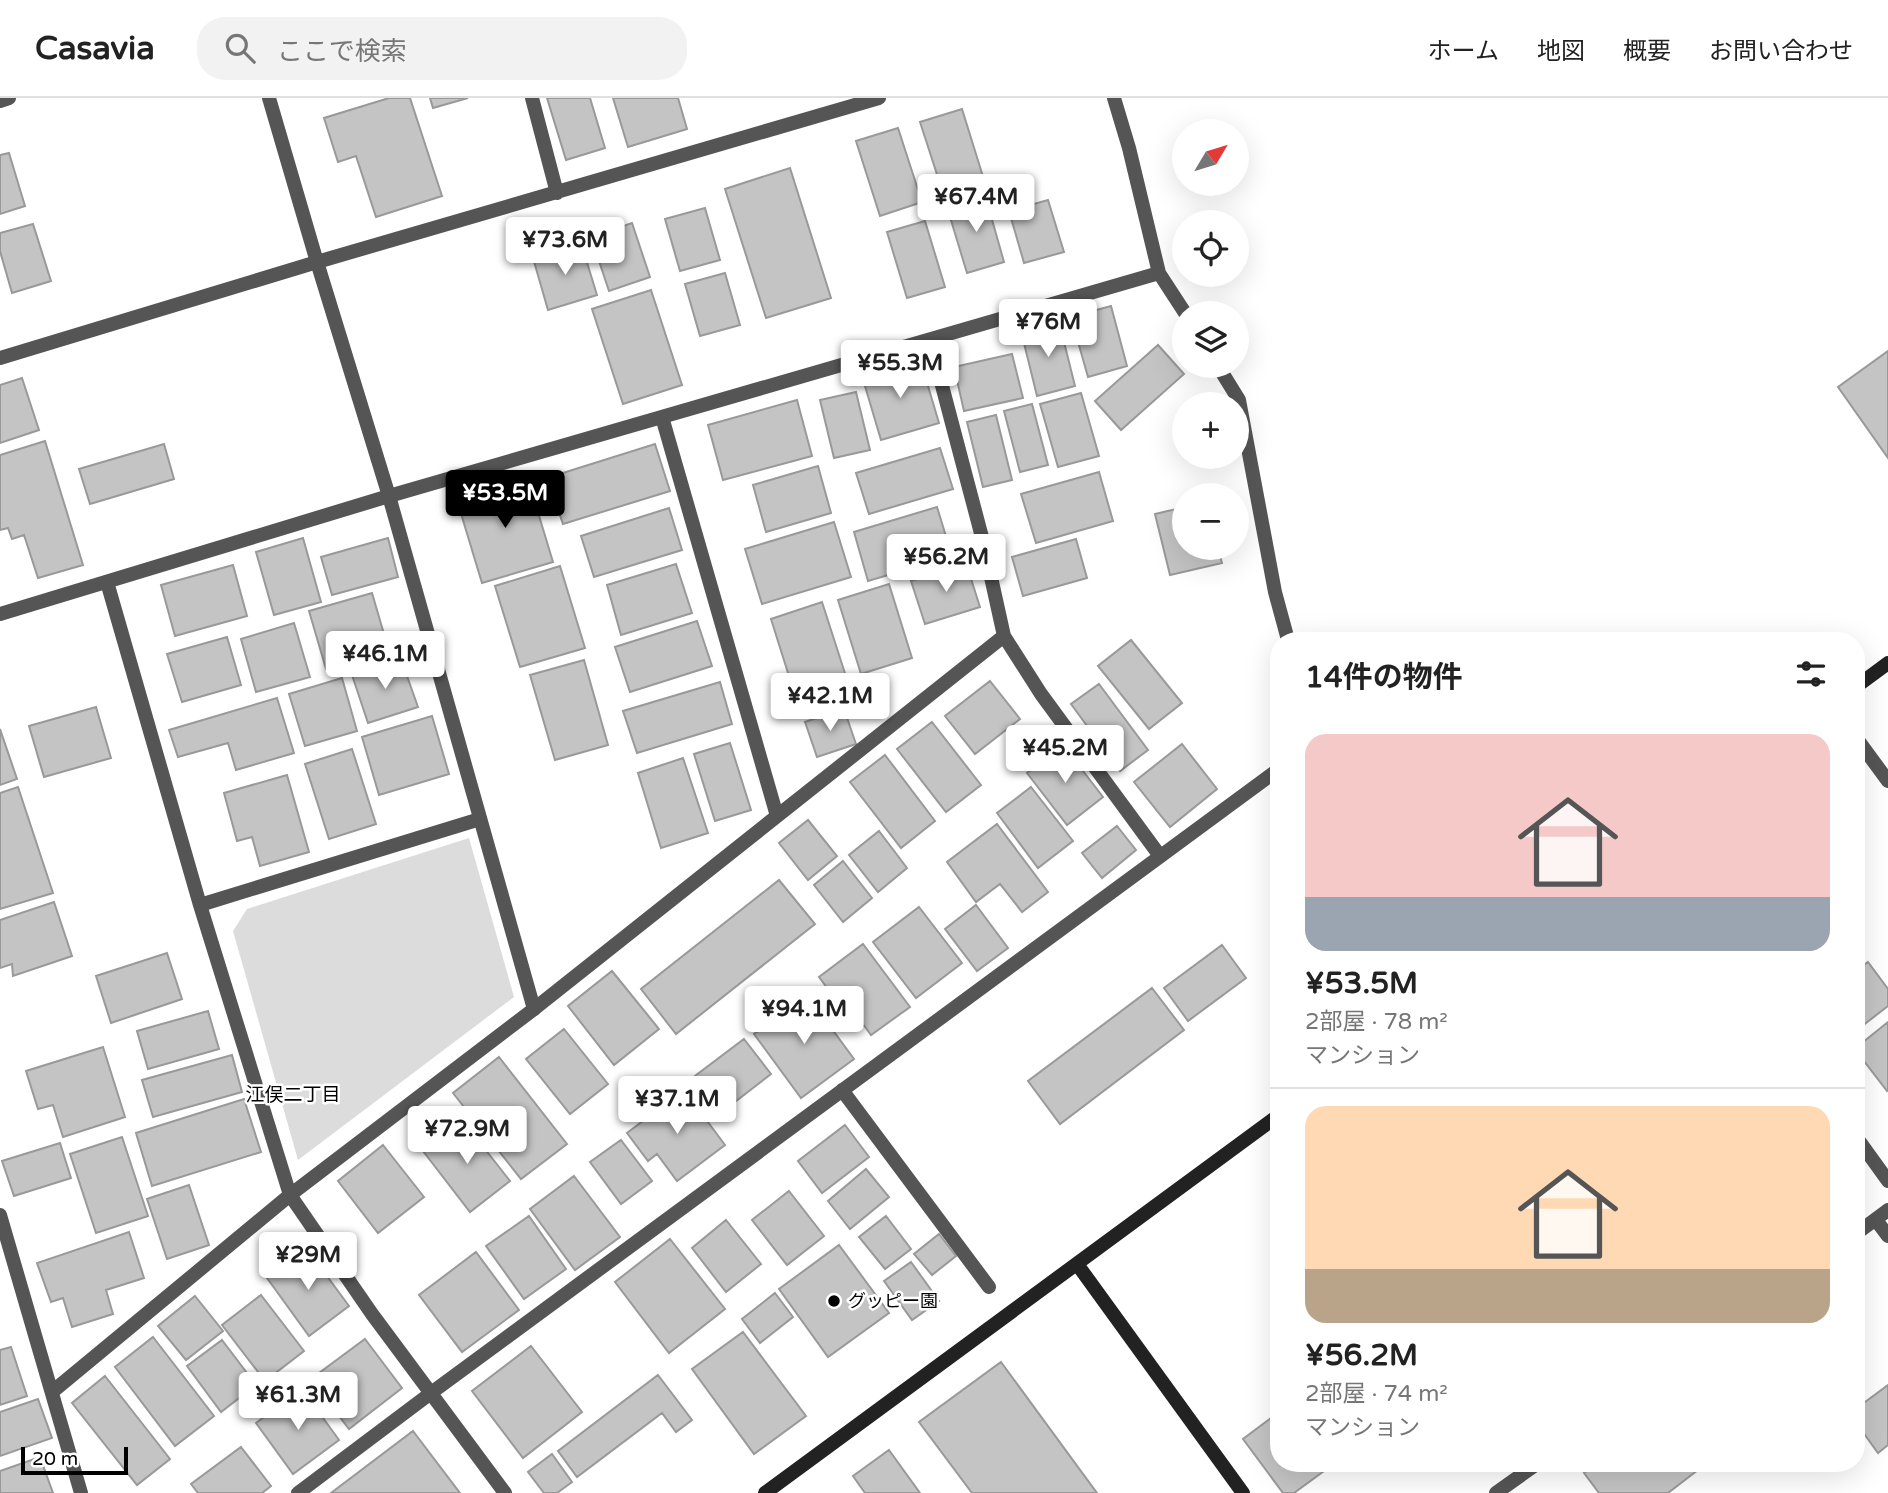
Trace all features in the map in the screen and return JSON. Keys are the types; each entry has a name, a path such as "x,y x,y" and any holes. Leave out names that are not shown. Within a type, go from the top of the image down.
{"street":[{"path":"0,101 9,98"},
{"path":"270,98 389,496 534,1009"},
{"path":"532,98 557,193"},
{"path":"0,358 317,262 879,98"},
{"path":"1114,98 1159,273 1177,301"},
{"path":"0,614 389,496 1159,273"},
{"path":"930,340 983,541 1004,636 1041,694 1160,856"},
{"path":"1225,378 1239,400 1275,592 1286,632"},
{"path":"662,417 777,816"},
{"path":"107,582 200,905 290,1195 372,1314 505,1493"},
{"path":"52,1392 290,1195 534,1009 1004,636"},
{"path":"1865,680 1888,663"},
{"path":"1865,750 1888,781"},
{"path":"298,1493 1270,776"},
{"path":"200,905 480,819"},
{"path":"842,1090 989,1287"},
{"path":"765,1493 1270,1122"},
{"path":"1865,1149 1888,1181"},
{"path":"1865,1227 1888,1210"},
{"path":"0,1215 80,1493"},
{"path":"1875,1220 1888,1236"},
{"path":"1077,1264 1242,1493"},
{"path":"1496,1493 1525,1472"}],"shaded area":[{"path":"469,838 514,997 298,1160 233,931 247,909"}],"building":[{"path":"389,98 410,98 442,196 376,217 356,156 338,162 324,118"},
{"path":"430,98 468,98 433,108"},
{"path":"547,98 590,98 605,148 566,160"},
{"path":"613,98 678,98 687,129 628,147"},
{"path":"962,109 985,183 944,196 920,122"},
{"path":"898,128 922,202 880,216 856,141"},
{"path":"9,153 25,206 0,214 0,155"},
{"path":"790,168 831,298 766,318 725,189"},
{"path":"985,195 1004,262 967,273 947,207"},
{"path":"1048,200 1064,252 1024,263 1009,211"},
{"path":"705,208 720,260 680,271 665,219"},
{"path":"925,221 945,287 907,298 887,232"},
{"path":"632,223 650,277 609,291 591,237"},
{"path":"33,224 51,281 12,293 0,251 0,233"},
{"path":"581,243 597,295 548,310 533,258"},
{"path":"725,273 740,325 700,336 685,284"},
{"path":"651,290 682,385 623,404 592,309"},
{"path":"1111,306 1127,366 1088,377 1071,317"},
{"path":"1059,322 1075,386 1037,396 1021,331"},
{"path":"1158,345 1172,361 1172,378 1180,378 1121,430 1095,401"},
{"path":"1888,351 1888,458 1838,387"},
{"path":"1012,354 1023,398 964,411 954,367"},
{"path":"920,359 939,423 881,440 862,376"},
{"path":"22,378 39,430 0,443 0,385"},
{"path":"856,392 870,450 834,458 820,400"},
{"path":"1081,393 1099,456 1058,467 1040,404"},
{"path":"797,400 812,456 723,480 708,425"},
{"path":"1032,404 1048,465 1020,472 1004,411"},
{"path":"996,415 1012,480 983,487 967,422"},
{"path":"45,441 83,565 38,578 24,535 12,539 8,528 0,530 0,455"},
{"path":"164,444 174,479 90,504 79,469"},
{"path":"655,444 670,491 563,524 547,478"},
{"path":"940,448 953,489 869,514 856,473"},
{"path":"818,466 831,513 766,532 753,485"},
{"path":"1099,472 1113,521 1036,543 1021,494"},
{"path":"527,476 553,562 482,583 456,497"},
{"path":"937,507 952,556 868,581 854,532"},
{"path":"669,508 682,550 594,577 581,536"},
{"path":"1172,510 1172,560 1221,560 1222,563 1170,575 1155,514"},
{"path":"834,522 851,577 762,604 745,549"},
{"path":"303,538 321,602 274,615 256,552"},
{"path":"388,538 398,577 332,595 321,557"},
{"path":"1076,539 1087,578 1023,596 1012,557"},
{"path":"966,563 980,607 925,624 911,581"},
{"path":"676,564 692,613 621,635 607,585"},
{"path":"233,565 247,616 175,636 161,585"},
{"path":"560,566 585,648 520,667 495,586"},
{"path":"889,584 912,658 861,674 838,600"},
{"path":"372,593 389,651 326,669 309,611"},
{"path":"822,602 851,692 799,708 771,619"},
{"path":"697,621 712,666 630,692 615,647"},
{"path":"294,623 310,677 256,692 241,639"},
{"path":"227,637 241,685 182,702 167,654"},
{"path":"1131,640 1182,703 1149,729 1098,666"},
{"path":"401,659 418,707 368,723 352,675"},
{"path":"584,660 608,745 555,760 530,675"},
{"path":"342,678 357,731 305,746 289,694"},
{"path":"990,681 1020,719 975,754 945,716"},
{"path":"720,682 732,724 637,753 623,711"},
{"path":"1099,684 1148,750 1120,771 1071,704"},
{"path":"277,698 294,753 236,770 228,743 178,757 169,730"},
{"path":"96,707 111,758 44,777 29,726"},
{"path":"844,709 856,744 817,757 805,722"},
{"path":"432,716 449,774 379,795 362,737"},
{"path":"932,722 981,785 946,812 897,749"},
{"path":"0,729 17,779 0,785"},
{"path":"730,743 751,810 715,821 694,754"},
{"path":"1182,744 1217,789 1170,827 1134,782"},
{"path":"1063,745 1103,797 1067,825 1027,773"},
{"path":"352,749 376,824 329,839 305,764"},
{"path":"885,755 935,821 901,848 850,782"},
{"path":"683,758 708,833 661,848 638,773"},
{"path":"287,775 309,852 260,866 252,837 237,841 224,793"},
{"path":"18,787 53,893 0,909 0,793"},
{"path":"1031,787 1073,841 1038,868 997,813"},
{"path":"808,820 837,856 808,880 779,843"},
{"path":"997,824 1048,892 1022,912 1000,884 976,902 947,862"},
{"path":"1117,826 1136,850 1102,878 1082,853"},
{"path":"879,831 907,868 878,892 849,855"},
{"path":"843,861 872,898 843,922 814,885"},
{"path":"779,880 815,924 676,1034 641,989"},
{"path":"54,902 72,956 13,976 12,964 0,968 0,920"},
{"path":"976,905 1008,948 977,971 945,929"},
{"path":"919,907 962,963 916,998 873,942"},
{"path":"863,944 910,1007 871,1035 860,1020 854,1024 819,977"},
{"path":"1222,945 1246,978 1188,1021 1164,988"},
{"path":"167,953 182,999 111,1023 96,976"},
{"path":"1868,962 1888,989 1888,1006 1865,1024 1865,964"},
{"path":"612,971 659,1029 614,1065 568,1006"},
{"path":"1152,988 1184,1030 1060,1124 1028,1081"},
{"path":"807,995 854,1059 801,1098 754,1034"},
{"path":"208,1011 219,1049 148,1069 137,1031"},
{"path":"1888,1022 1887,1091 1865,1062 1865,1041"},
{"path":"564,1029 608,1084 570,1114 526,1059"},
{"path":"744,1039 771,1074 714,1118 687,1082"},
{"path":"103,1047 125,1117 63,1137 53,1105 38,1109 26,1071"},
{"path":"232,1055 242,1092 153,1117 142,1080"},
{"path":"499,1057 567,1144 521,1179 453,1093"},
{"path":"684,1090 725,1145 677,1181 657,1154 648,1161 627,1133"},
{"path":"244,1099 261,1152 152,1186 136,1133"},
{"path":"463,1121 510,1181 470,1212 423,1151"},
{"path":"845,1125 869,1157 822,1193 798,1161"},
{"path":"122,1137 148,1216 96,1233 70,1154"},
{"path":"621,1140 652,1181 621,1204 590,1162"},
{"path":"60,1143 71,1178 14,1196 2,1161"},
{"path":"383,1145 424,1197 378,1233 338,1181"},
{"path":"866,1169 889,1197 850,1229 828,1201"},
{"path":"574,1176 620,1237 575,1270 530,1209"},
{"path":"189,1185 209,1245 167,1259 147,1199"},
{"path":"789,1191 824,1236 787,1265 752,1220"},
{"path":"529,1216 566,1269 524,1299 486,1246"},
{"path":"886,1216 911,1249 885,1269 859,1237"},
{"path":"726,1220 761,1264 726,1292 692,1248"},
{"path":"129,1232 144,1278 106,1290 113,1314 72,1327 63,1298 51,1302 37,1263"},
{"path":"939,1234 956,1256 932,1275 914,1254"},
{"path":"670,1239 725,1309 669,1353 615,1282"},
{"name":"グッピー園","path":"839,1245 889,1313 828,1357 779,1289"},
{"path":"307,1249 349,1306 309,1336 267,1278"},
{"path":"476,1252 519,1310 462,1352 419,1295"},
{"path":"911,1262 939,1301 912,1320 884,1281"},
{"path":"775,1293 793,1317 760,1343 742,1319"},
{"path":"261,1295 304,1351 265,1381 222,1325"},
{"path":"195,1296 223,1331 186,1360 158,1326"},
{"path":"743,1332 806,1416 754,1454 692,1369"},
{"path":"153,1337 214,1416 175,1446 115,1367"},
{"path":"365,1339 402,1388 349,1429 311,1379"},
{"path":"222,1340 256,1385 221,1412 187,1366"},
{"path":"531,1346 582,1412 523,1458 472,1391"},
{"path":"11,1347 27,1396 0,1405 0,1350"},
{"path":"1001,1362 1097,1493 972,1493 919,1422"},
{"path":"658,1375 692,1420 676,1432 662,1413 577,1477 558,1451"},
{"path":"105,1376 170,1459 137,1485 72,1403"},
{"path":"1888,1385 1888,1445 1878,1453 1865,1435 1865,1402"},
{"path":"302,1389 339,1440 293,1474 256,1423"},
{"path":"38,1399 52,1438 0,1456 0,1412"},
{"path":"1270,1419 1270,1472 1323,1472 1294,1493 1283,1493 1243,1439"},
{"path":"413,1431 460,1493 331,1493"},
{"path":"241,1447 271,1486 262,1493 198,1493 191,1484"},
{"path":"889,1450 920,1493 865,1493 853,1476"},
{"path":"552,1454 572,1482 557,1493 544,1493 528,1472"},
{"path":"40,1457 53,1493 0,1493 0,1471"},
{"path":"1695,1472 1668,1493 1599,1493 1584,1473"}],"place":[{"name":"グッピー園","path":"834,1301"}],"district":[{"name":"江俣二丁目","path":"293,1095"}]}
